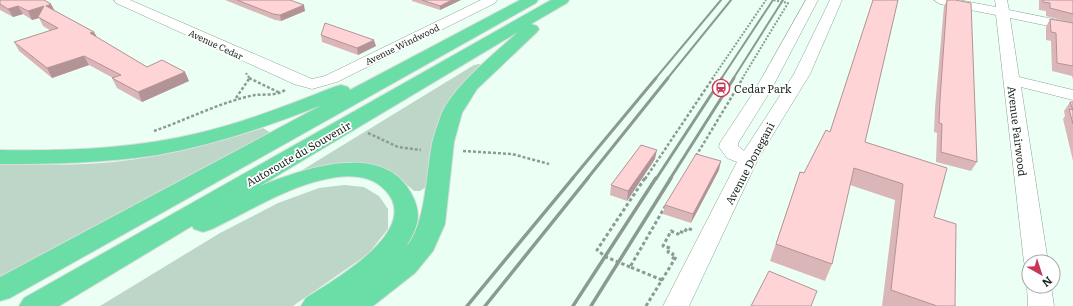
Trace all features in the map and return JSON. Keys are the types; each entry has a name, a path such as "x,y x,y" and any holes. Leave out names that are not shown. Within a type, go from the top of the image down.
{"highway":[{"name":"Autoroute du Souvenir","path":"0,290 531,0"},
{"name":"Autoroute du Souvenir","path":"34,306 560,1"},
{"path":"352,306 405,266 424,244 432,224 445,132 452,113 459,100 481,75 560,1"},
{"path":"0,157 106,155 180,144 268,119 424,59"},
{"path":"68,286 283,186 310,176 324,172 350,169 362,170 384,178 398,190 406,205 402,232 396,242 380,259 316,306"}],"street":[{"name":"Avenue Cedar","path":"120,0 283,74 312,84"},
{"name":"Avenue Windwood","path":"312,84 331,79 490,0"},
{"path":"748,159 733,152 728,147 729,142 763,90 812,0"},
{"name":"Avenue Donegani","path":"676,306 748,159 802,74 836,0"},
{"path":"940,0 1002,6 1073,27"},
{"name":"Avenue Fairwood","path":"1002,6 1035,254"},
{"path":"269,81 283,74"},
{"path":"1012,80 1073,95"},
{"path":"1040,294 1041,306"}],"path":[{"path":"662,280 606,257 597,250 766,0"},
{"path":"694,159 788,3 773,0"},
{"path":"753,60 758,61"},
{"name":"Avenue Cedar","path":"244,71 249,79"},
{"path":"234,100 249,79 287,96"},
{"path":"151,132 193,118 234,100 256,95 281,93"},
{"path":"362,130 398,147 426,150"},
{"path":"458,151 512,154 549,164"},
{"path":"656,155 661,154"},
{"path":"630,267 670,198"},
{"path":"646,306 675,259 671,257 673,254 668,252 670,248 663,246 671,231 678,234 679,231 684,233 687,228 692,230"}],"green space":[{"path":"479,64 483,66 459,94 429,185 420,191 414,191 399,178 385,170 371,165 357,163 343,163 294,175 474,65"},
{"path":"263,128 271,133 0,277 0,164 85,164 132,160 189,149"},
{"path":"344,185 364,187 379,196 388,209 388,229 368,254 293,306 100,306 220,233 278,203 319,188"}],"building":[{"path":"0,0 44,0 51,4 46,6 94,32 90,33 147,67 162,60 185,72 138,92 112,78 121,75 84,56 47,68 14,42 58,28 38,17 44,6 28,11 18,6 8,9 0,4"},
{"path":"237,0 290,0 304,5 280,15 273,14"},
{"path":"422,0 452,0 440,6"},
{"path":"873,0 898,0 865,142 947,168 934,217 956,224 955,306 937,306 891,290 903,184 854,168 832,264 776,244 800,172 804,173 826,130 830,132"},
{"path":"947,0 971,3 977,162 941,152 942,124 939,123"},
{"path":"1043,0 1073,0 1073,14 1050,8 1050,3 1043,2"},
{"path":"1050,19 1073,23 1073,66 1057,63 1056,33 1051,32"},
{"path":"325,23 374,40 357,48 321,35"},
{"path":"1070,102 1073,102 1073,110"},
{"path":"1069,109 1073,110 1073,124"},
{"path":"641,145 657,150 628,191 611,185"},
{"path":"696,154 721,161 693,214 665,205"},
{"path":"769,271 817,291 811,306 751,306"}],"railway":[{"path":"655,79 721,0"},
{"path":"667,79 731,0"},
{"path":"721,79 773,0"},
{"path":"733,79 783,0"},
{"path":"572,179 656,78"},
{"path":"587,179 668,78"},
{"path":"656,179 722,78"},
{"path":"670,179 734,78"},
{"path":"467,306 573,178"},
{"path":"485,306 588,178"},
{"path":"573,306 656,178"},
{"path":"591,306 671,178"}],"place":[{"name":"Cedar Park","path":"721,88"}]}
